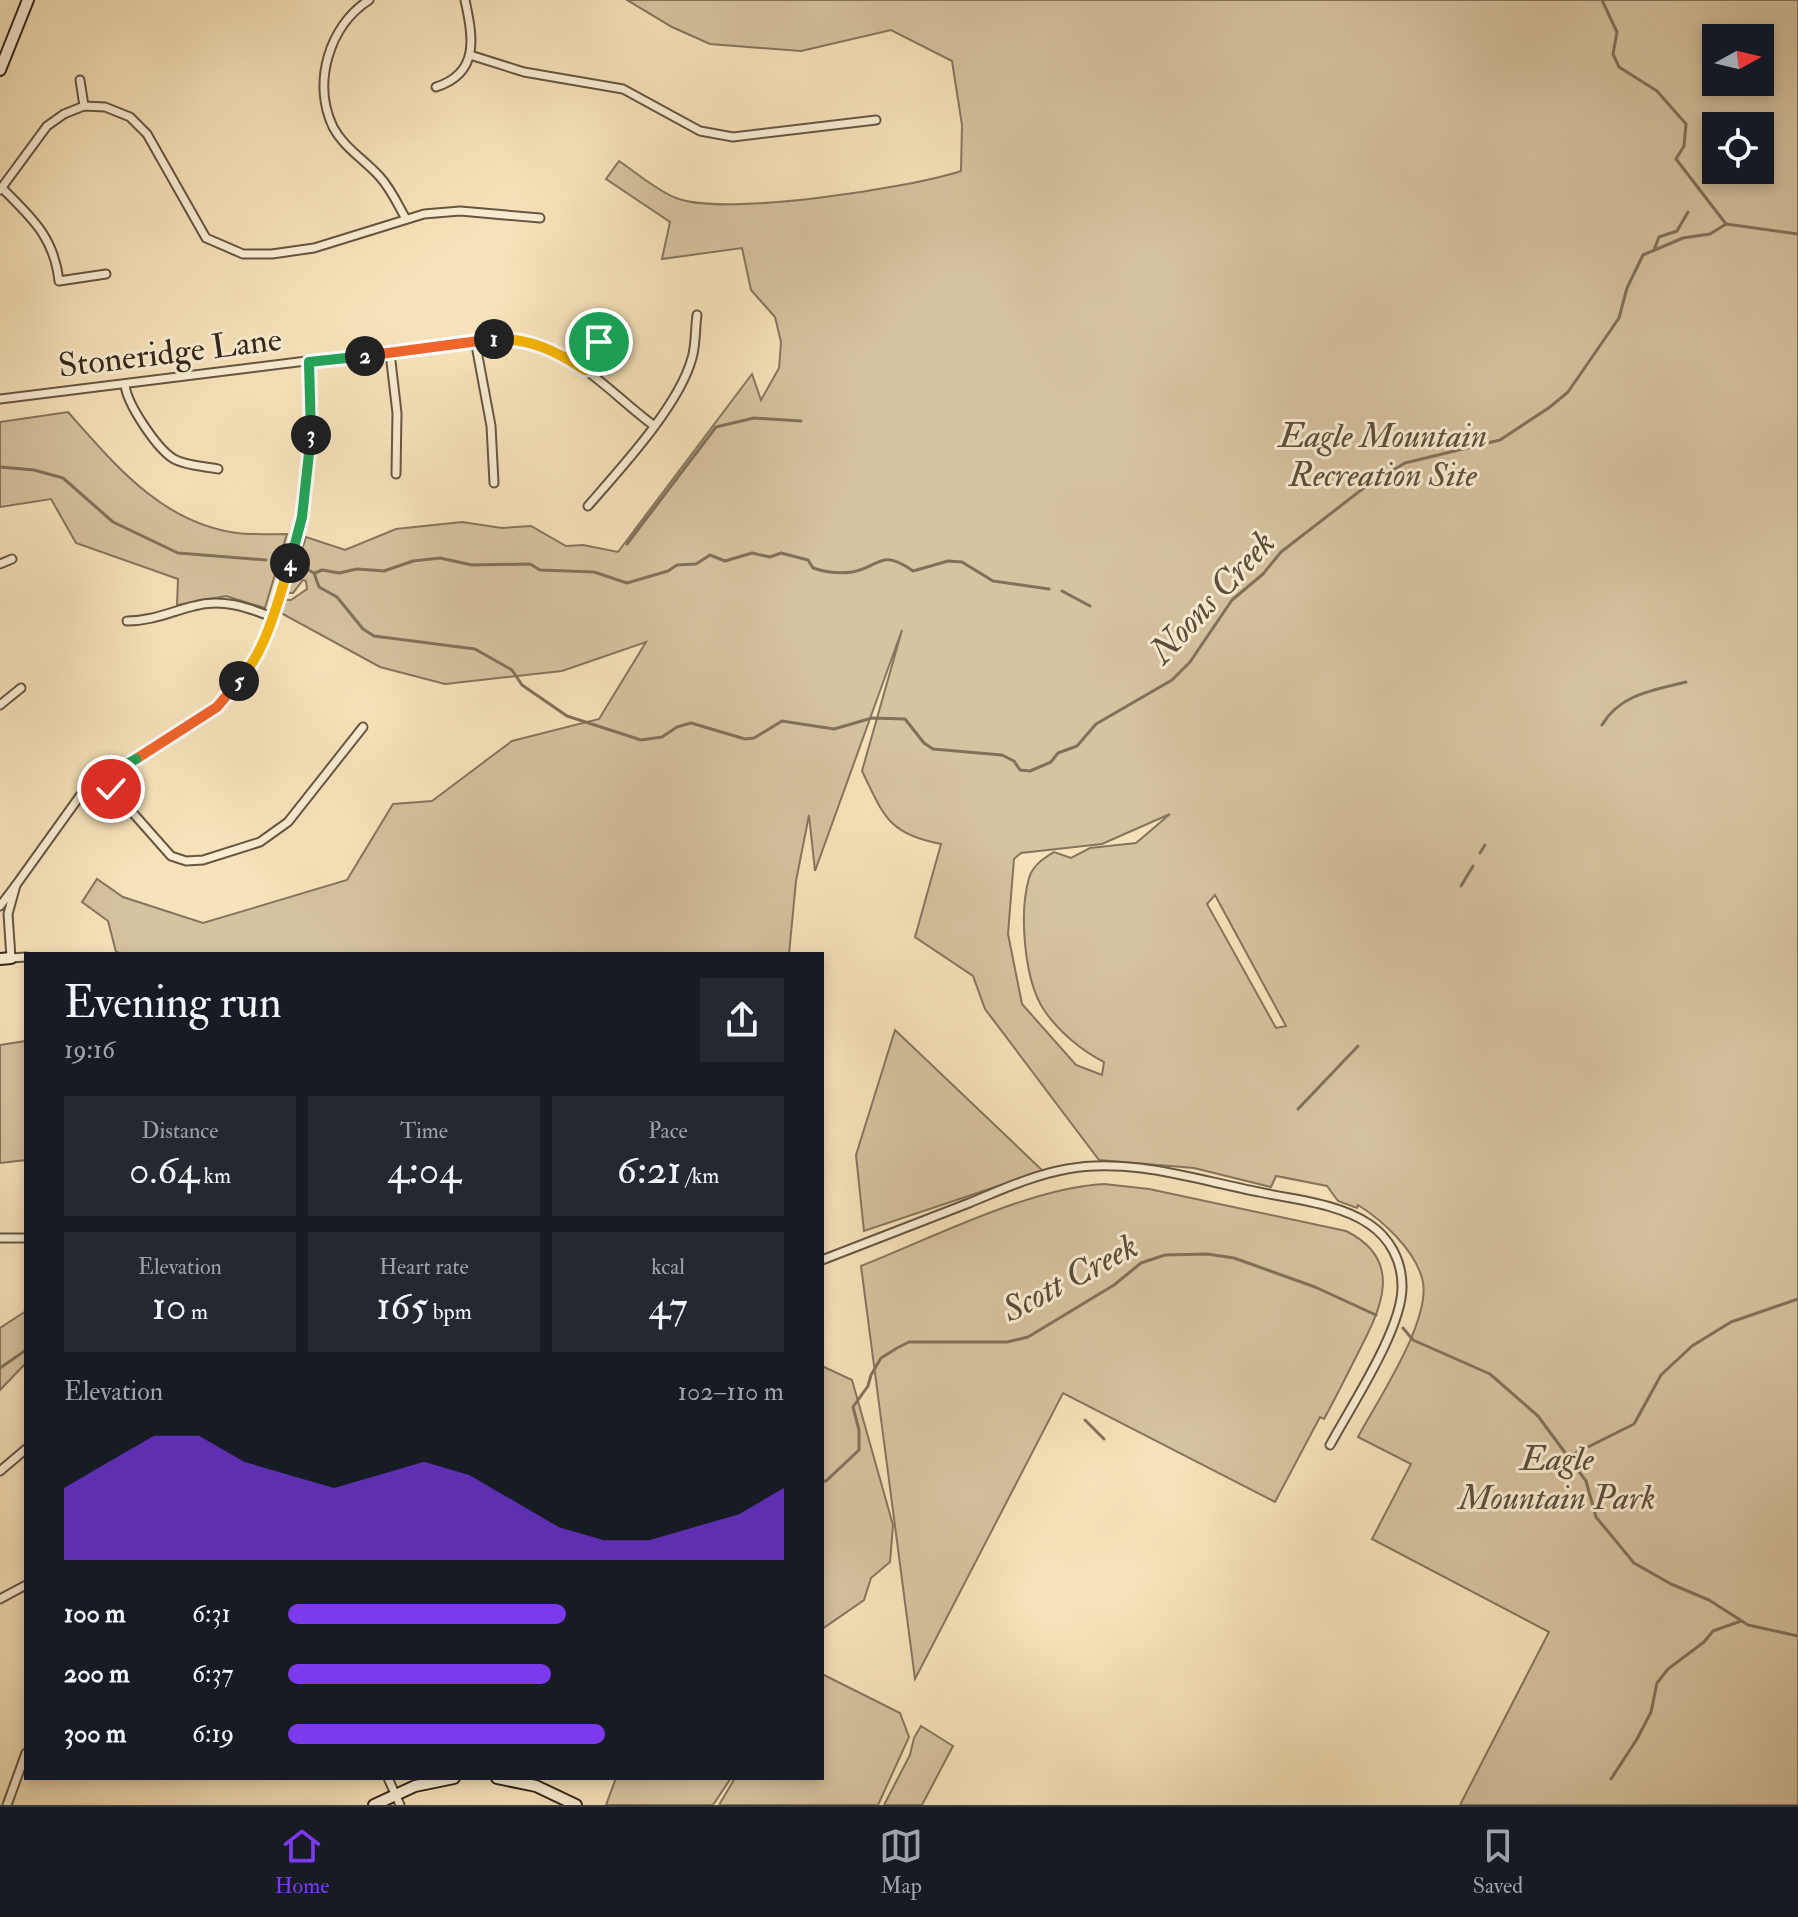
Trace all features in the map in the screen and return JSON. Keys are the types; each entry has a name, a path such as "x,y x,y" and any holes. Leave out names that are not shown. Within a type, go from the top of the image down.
{"street":[{"path":"0,70 28,0"},
{"path":"369,0 351,14 331,46 324,75 325,103 333,127 381,178 406,219"},
{"path":"436,87 452,82 470,55 472,33 465,0"},
{"path":"470,55 530,73 623,89 690,127 721,137 876,120"},
{"path":"80,80 84,106"},
{"path":"106,274 59,281 57,263 40,225 1,189 47,126 64,114 84,106 105,107 130,117 147,134 206,238 243,254 314,248 406,219 460,211 540,218"},
{"path":"588,506 653,425 680,385 693,357 697,315"},
{"path":"585,370 603,326"},
{"name":"Stoneridge Lane","path":"0,399 390,353 475,340 514,338 553,349 585,370 653,425"},
{"path":"475,340 491,426 494,483"},
{"path":"390,353 397,413 396,474"},
{"path":"24,957 4,959 3,910 16,885 82,793 217,707 251,668 272,617 298,537 311,450 309,362"},
{"path":"125,385 128,401 160,447 176,460 218,469"},
{"path":"0,564 12,559"},
{"path":"127,621 149,621 196,605 216,603 228,603 272,617"},
{"path":"0,705 21,688"},
{"path":"102,778 171,856 186,861 203,860 260,842 288,822 363,727"},
{"path":"824,1259 1036,1177 1091,1166 1157,1171 1314,1203 1351,1214 1371,1225 1390,1244 1400,1266 1402,1291 1393,1326 1330,1445"},
{"path":"0,1238 24,1238"},
{"path":"0,1471 24,1451"},
{"path":"0,1599 24,1586"},
{"path":"7,1805 24,1758"},
{"path":"389,1780 397,1800"},
{"path":"374,1805 397,1800 426,1783 443,1780"},
{"path":"507,1780 536,1786 576,1805"}],"green space":[{"name":"Eagle Mountain Recreation Site","path":"627,0 1798,0 1798,1805 1460,1805 1549,1632 1372,1539 1411,1464 1358,1437 1402,1359 1420,1314 1423,1295 1418,1267 1405,1246 1387,1227 1358,1205 1357,1208 1338,1201 1327,1186 1276,1176 1271,1187 1194,1168 1099,1160 985,1009 973,976 915,937 941,844 909,835 890,821 862,771 902,630 815,871 809,815 796,881 789,952 116,952 108,921 82,902 97,879 123,897 203,923 347,880 393,804 432,801 512,741 599,719 646,642 562,671 445,684 380,667 281,613 286,600 307,589 303,580 293,593 288,593 306,537 345,550 396,529 462,522 502,528 531,526 566,546 583,545 618,552 752,374 761,400 779,368 781,342 775,317 751,290 742,248 662,259 670,222 606,179 619,161 676,198 700,203 734,204 861,192 961,171 962,125 952,61 891,30 801,51 710,44 672,27","holes":["1170,814 1136,843 1090,848 1071,858 1054,852 1033,869 1026,892 1025,946 1037,997 1063,1033 1104,1062 1102,1075 1076,1065 1022,1004 1008,934 1014,859 1021,853 1102,844","1215,895 1286,1026 1276,1028 1207,904"]},
{"path":"68,412 142,489 186,517 237,533 287,534 265,608 226,596 177,605 178,579 76,543 51,499 0,507 0,422"},
{"path":"895,1030 1043,1171 864,1231 856,1155"},
{"path":"24,1041 24,1160 0,1163 0,1045"},
{"path":"1104,1184 1149,1189 1346,1231 1376,1256 1382,1271 1383,1286 1374,1319 1324,1419 1320,1417 1275,1502 1063,1393 915,1679 861,1266 1013,1204"},
{"path":"24,1312 24,1365 0,1390 0,1328"},
{"path":"824,1367 852,1380 893,1525 890,1562 871,1578 864,1600 824,1628"},
{"path":"824,1675 900,1713 909,1737 878,1805 719,1805 734,1780 824,1780"},
{"path":"921,1726 953,1746 922,1805 884,1805 910,1755"},
{"path":"615,1780 730,1780 713,1805 606,1805"}],"waterway":[{"path":"1602,0 1617,32 1613,54 1619,67 1657,91 1686,124 1684,146 1676,159 1726,224"},
{"path":"1654,250 1659,237 1677,231 1688,212"},
{"name":"Noons Creek","path":"305,568 314,573 319,587 337,597 363,629 374,636 475,649 512,670 522,685 567,716 641,740 662,737 677,727 691,723 745,739 754,738 782,721 834,729 872,718 905,719 924,743 933,749 1002,755 1014,761 1020,770 1030,771 1051,762 1058,753 1077,746 1096,724 1172,680 1190,662 1232,600 1263,574 1281,552 1365,487 1405,463 1500,440 1568,392 1619,318 1627,288 1643,255 1683,238 1710,234 1726,224 1798,234"},
{"path":"627,544 716,427 754,418 801,421"},
{"name":"Noons Creek","path":"0,467 34,470 63,478 113,522 178,553 266,560"},
{"path":"315,573 322,570 339,573 357,569 384,571 413,561 440,558 472,565 530,564 540,570 594,572 627,583 668,571 677,565 696,564 710,555 725,561 752,553 770,557 781,553 808,560 813,568 837,573 861,570 886,560 893,560 913,571 948,561 962,562 993,581 1049,589"},
{"path":"1062,591 1090,606"},
{"path":"1602,725 1618,706 1628,700 1686,682"},
{"path":"1480,853 1485,845"},
{"path":"1461,886 1473,866"},
{"path":"1298,1109 1358,1046"},
{"name":"Scott Creek","path":"824,1481 859,1450 859,1430 853,1407 868,1386 881,1358 909,1342 1007,1342 1028,1337 1114,1285 1141,1263 1165,1255 1207,1254 1234,1258 1315,1287 1376,1315"},
{"path":"1570,1456 1634,1424 1661,1375 1692,1346 1731,1322 1798,1299"},
{"path":"1403,1328 1413,1340 1490,1374 1538,1416 1586,1481 1596,1517 1634,1563 1671,1584 1709,1600 1748,1625 1798,1636"},
{"name":"Scott Creek","path":"0,1368 24,1351"},
{"path":"1085,1420 1104,1439"},
{"path":"1611,1779 1651,1712 1657,1683 1668,1669 1704,1642 1713,1631 1741,1621"}],"route":[{"path":"111,789 102,778 217,707 251,668 272,617 302,517 311,450 309,362 475,340 514,338 553,349 585,370 599,342"}],"park label":[{"name":"Eagle Mountain Park","path":"1557,1478"}]}
